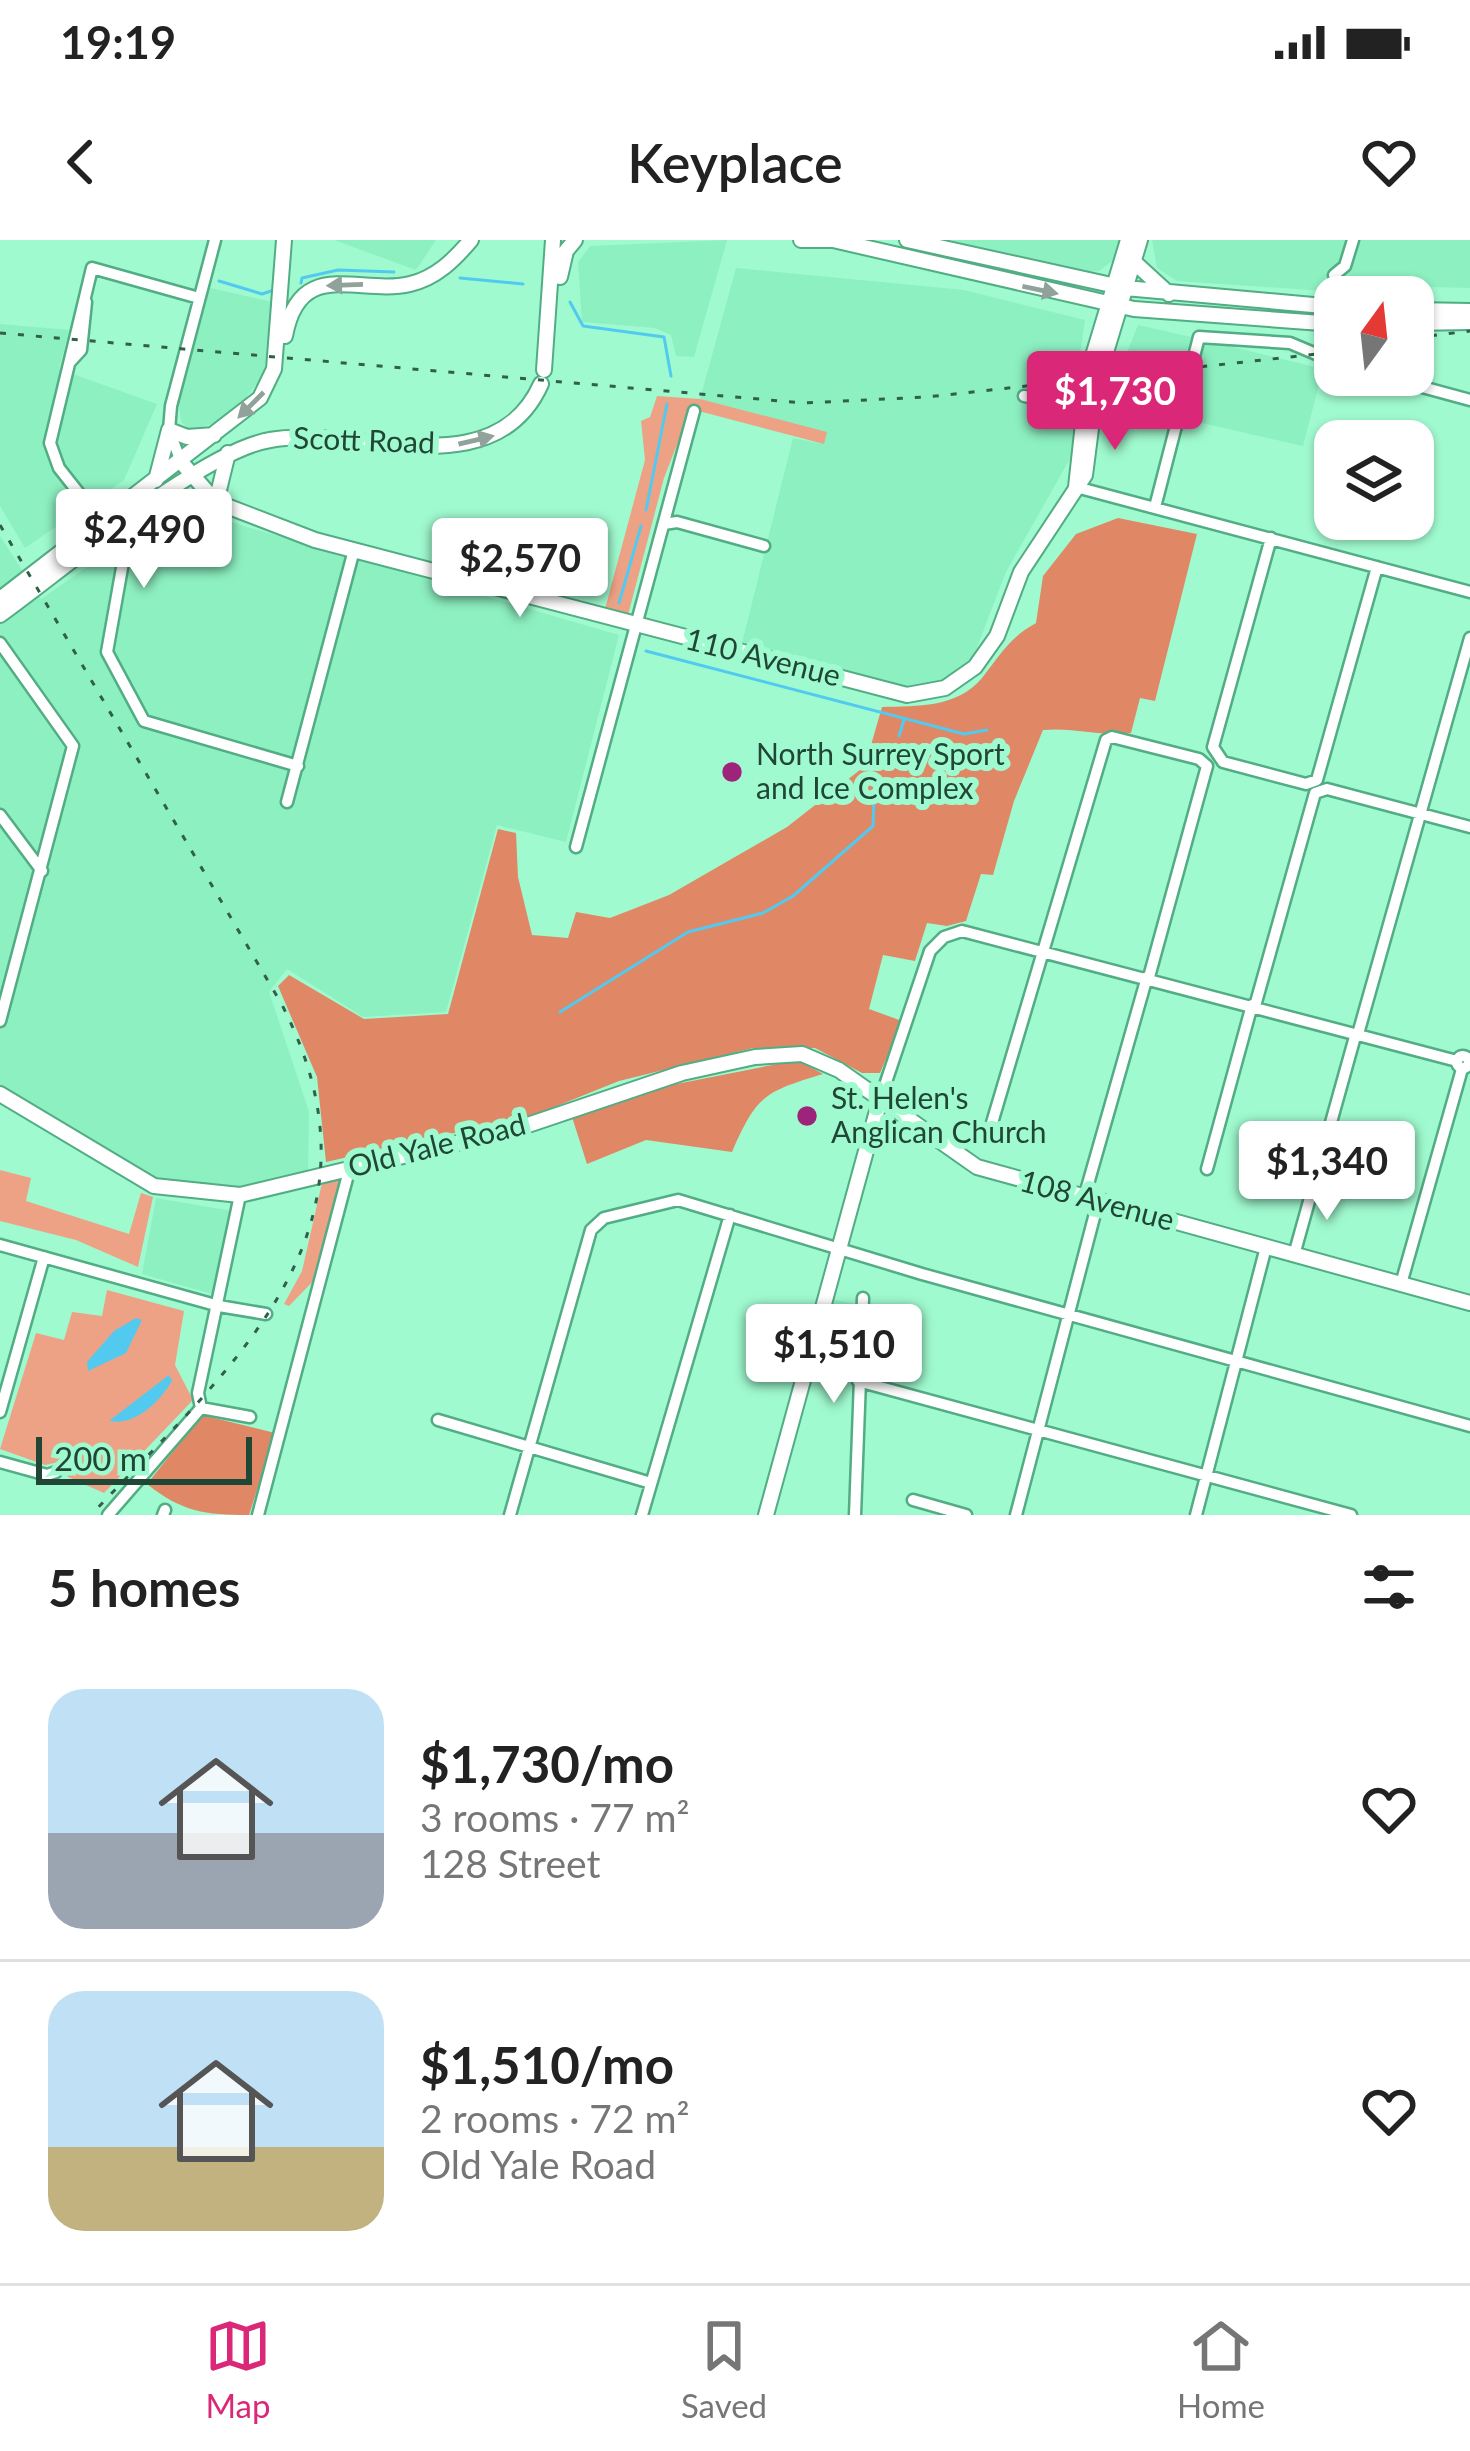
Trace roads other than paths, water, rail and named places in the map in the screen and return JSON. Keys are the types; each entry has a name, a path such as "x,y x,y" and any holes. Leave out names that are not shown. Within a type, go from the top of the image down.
{"main road":[{"path":"274,369 284,240"},
{"path":"544,373 553,240"},
{"path":"544,373 561,265 575,240"},
{"path":"801,240 834,240 1114,305 1314,321"},
{"path":"907,240 1121,287 1314,305"},
{"path":"1076,487 1082,407 1121,287 1128,240"},
{"path":"1092,281 1128,259 1140,240"},
{"name":"Scott Road","path":"0,615 164,496 219,433 260,398 287,322 315,288 340,282 406,285 463,249"},
{"path":"1128,259 1169,294"},
{"path":"1076,487 1084,475 1096,382 1114,305"},
{"path":"1434,310 1470,311"},
{"path":"1434,323 1470,322"},
{"name":"Scott Road","path":"0,599 156,481 276,438 471,443 516,421 544,373"},
{"path":"156,481 170,430 187,437 219,433"},
{"path":"164,496 216,502 228,453"},
{"name":"110 Avenue","path":"186,470 216,502 354,550 907,695 932,693 968,675 987,653 1013,586 1076,487"},
{"name":"Old Yale Road","path":"0,1094 154,1186 240,1195 516,1129 625,1089 766,1055 819,1060 880,1100"},
{"path":"766,1515 880,1100"},
{"name":"108 Avenue","path":"880,1100 976,1167 1470,1303"}],"street":[{"path":"186,470 170,430 174,391 215,240"},
{"path":"1334,275 1345,266 1353,240"},
{"path":"100,520 51,451 50,425 70,362 81,350 92,268 199,298"},
{"path":"1155,507 1199,337 1290,343 1314,353"},
{"path":"1434,390 1470,400"},
{"path":"1024,396 1082,407"},
{"path":"576,848 694,411"},
{"path":"1076,487 1470,592"},
{"path":"664,524 677,522 764,546"},
{"path":"111,535 125,551 106,652 144,722 298,766"},
{"path":"1271,538 1214,747 1223,762 1306,784 1320,783 1470,827"},
{"path":"286,802 354,550"},
{"path":"1207,1168 1312,797 1320,783 1377,567"},
{"path":"1294,1255 1470,638"},
{"path":"0,644 73,746 42,871 3,993 0,1022"},
{"path":"989,1133 1106,740 1118,736 1199,759 1207,766 1091,1200 1070,1314 1016,1515"},
{"path":"0,815 42,871"},
{"path":"880,1100 928,955 952,934 982,933 1465,1063"},
{"path":"1400,1284 1470,1039"},
{"path":"258,1515 350,1168"},
{"path":"201,1408 198,1393 240,1195"},
{"path":"510,1515 594,1226 604,1218 678,1200 1470,1426"},
{"path":"641,1515 730,1215"},
{"path":"0,1245 219,1306 266,1314"},
{"path":"1196,1515 1266,1247"},
{"path":"0,1412 44,1257"},
{"path":"855,1515 863,1298"},
{"path":"858,1381 1351,1515"},
{"path":"201,1408 250,1417"},
{"path":"108,1515 201,1408"},
{"path":"438,1420 651,1483"},
{"path":"0,1462 46,1475 56,1472"},
{"path":"913,1500 966,1515"}],"water":[{"path":"136,1318 142,1320 126,1353 88,1371 87,1362 114,1331"},
{"path":"169,1375 172,1381 146,1411 128,1420 109,1421"}],"waterway":[{"path":"301,283 302,278 338,270 394,272"},
{"path":"460,278 523,284"},
{"path":"219,281 262,294 271,291"},
{"path":"570,302 583,326 664,337 671,376"},
{"path":"646,510 667,404"},
{"path":"619,603 641,526"},
{"path":"646,651 964,734 987,730"},
{"path":"899,736 904,720"},
{"path":"560,1012 688,932 763,913 793,896 873,826 874,799"}],"railway":[{"path":"1434,335 1470,331"},
{"path":"0,333 804,403 927,397 1314,354"},
{"path":"0,525 281,1003 313,1084 321,1158 310,1225 284,1288 245,1346 197,1403 91,1515"}],"place":[{"name":"North Surrey Sport and Ice Complex","path":"732,772"},
{"name":"St. Helen's Anglican Church","path":"807,1116"}]}
